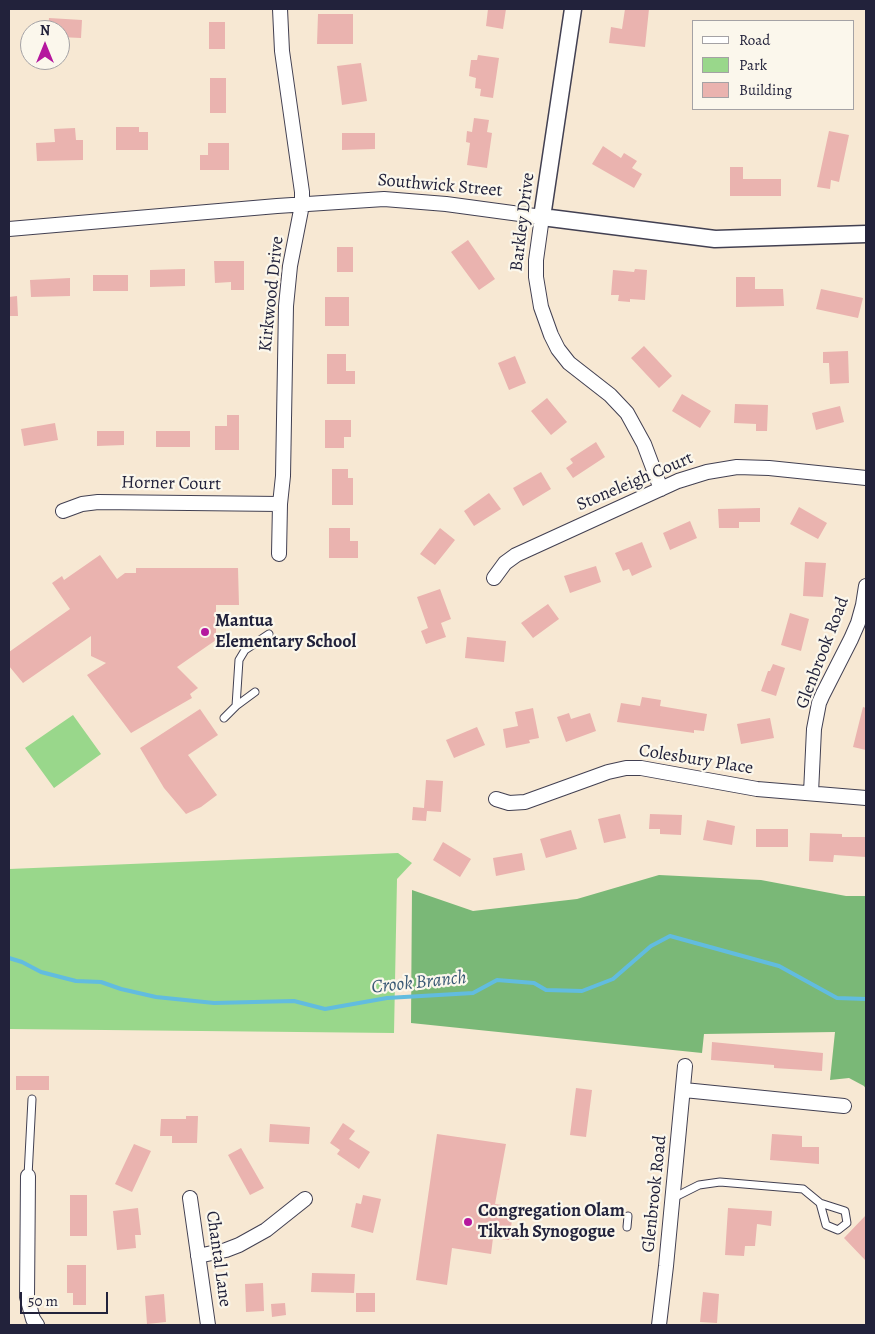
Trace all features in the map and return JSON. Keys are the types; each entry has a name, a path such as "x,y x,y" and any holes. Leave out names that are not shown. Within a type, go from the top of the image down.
{"street":[{"name":"Kirkwood Drive","path":"279,554 280,504 283,476 286,306 290,266 302,206 282,51 280,9"},
{"name":"Barkley Drive","path":"573,9 536,260 536,277 541,307 551,335 558,349 569,363 610,395 627,413 644,444 661,488"},
{"name":"Southwick Street","path":"9,230 277,206 302,206 353,200 406,200 715,239 866,234"},
{"name":"Stoneleigh Court","path":"494,578 505,563 516,555 661,488 707,472 737,467 769,468 866,478"},
{"name":"Horner Court","path":"63,512 82,504 98,502 280,504"},
{"name":"Glenbrook Road","path":"811,793 814,729 822,694 858,623 866,586"},
{"name":"Colesbury Place","path":"496,799 509,803 525,802 608,772 626,768 641,768 757,788 866,798"},
{"name":"Glenbrook Road","path":"659,1325 685,1066"},
{"path":"684,1090 844,1106"},
{"path":"28,1176 27,1297 37,1325"},
{"name":"Chantal Lane","path":"190,1198 208,1325"},
{"path":"198,1256 240,1245 266,1230 305,1199"}],"lane":[{"path":"236,706 239,660 245,650 269,634"},
{"path":"224,718 255,692"},
{"path":"28,1176 32,1099"},
{"path":"672,1198 698,1185 720,1182 803,1189 820,1203 845,1210 847,1223 838,1230 826,1224 820,1203"},
{"path":"627,1228 628,1216"}],"green space":[{"path":"73,715 101,754 54,788 25,748"},
{"path":"398,853 412,863 397,879 394,1033 9,1029 9,869"},
{"path":"659,875 761,880 846,896 866,896 866,1089 849,1078 830,1080 835,1032 704,1034 702,1053 411,1023 412,890 473,911 577,899"}],"building":[{"path":"488,9 506,9 503,29 486,26"},
{"path":"625,9 649,9 645,47 609,43 611,27 622,29"},
{"path":"318,14 353,14 353,44 317,44"},
{"path":"49,18 82,20 81,38 70,37 70,20 49,20"},
{"path":"209,22 225,22 225,49 209,49"},
{"path":"478,55 499,58 493,98 480,96 481,89 475,88 476,78 469,76 471,60 477,60"},
{"path":"361,63 367,101 342,105 337,66"},
{"path":"210,78 226,78 226,113 210,113"},
{"path":"474,118 489,120 487,132 492,133 487,168 467,165 470,143 466,142 467,131 472,132"},
{"path":"116,127 139,127 139,132 148,132 148,150 116,150"},
{"path":"75,128 76,140 83,140 83,160 37,161 36,143 55,142 54,129"},
{"path":"829,131 849,135 839,182 831,180 830,189 817,187"},
{"path":"342,133 375,133 375,149 342,150"},
{"path":"208,143 229,143 229,170 200,170 200,155 208,155"},
{"path":"603,146 621,158 624,153 637,161 632,168 642,174 634,188 592,164"},
{"path":"730,167 743,167 743,179 781,179 781,196 730,196"},
{"path":"468,240 495,279 479,290 451,252"},
{"path":"337,247 353,247 353,272 337,272"},
{"path":"214,261 244,261 244,290 231,290 231,282 215,283"},
{"path":"185,269 185,286 150,287 150,270"},
{"path":"635,269 647,270 645,300 630,299 630,302 618,301 619,295 611,295 613,270 634,272"},
{"path":"93,275 128,275 128,291 93,291"},
{"path":"736,277 755,277 755,289 783,289 784,306 736,307"},
{"path":"70,278 70,296 31,297 30,280"},
{"path":"821,289 863,298 858,318 816,309"},
{"path":"17,296 18,316 9,316 9,297"},
{"path":"325,297 349,297 349,326 325,326"},
{"path":"644,346 672,376 659,388 631,358"},
{"path":"848,351 849,383 830,384 829,363 823,363 823,352"},
{"path":"327,354 346,354 346,371 355,371 355,384 327,384"},
{"path":"515,356 526,383 509,390 498,363"},
{"path":"682,394 711,411 700,428 672,411"},
{"path":"547,398 567,422 551,435 531,411"},
{"path":"735,404 768,405 767,431 756,431 756,424 734,423"},
{"path":"840,406 844,422 816,430 812,413"},
{"path":"227,415 239,415 239,450 215,450 215,426 227,426"},
{"path":"325,420 351,420 351,437 344,437 344,448 325,448"},
{"path":"55,423 58,440 24,446 21,429"},
{"path":"97,431 124,431 124,445 97,446"},
{"path":"156,431 190,431 190,447 156,447"},
{"path":"596,442 605,457 573,478 566,468 573,463 570,459"},
{"path":"332,469 348,469 348,478 353,478 353,505 332,505"},
{"path":"541,472 551,489 523,506 513,488"},
{"path":"489,493 501,509 474,526 464,511"},
{"path":"799,507 827,523 818,539 790,524"},
{"path":"760,508 760,522 739,522 739,528 719,528 718,509"},
{"path":"690,521 697,538 670,550 663,533"},
{"path":"329,528 350,528 350,541 358,541 358,558 329,558"},
{"path":"440,528 455,540 435,565 420,554"},
{"path":"642,542 652,567 632,576 629,569 623,571 615,553"},
{"path":"100,555 117,579 125,573 136,573 136,568 238,568 239,605 216,605 216,640 177,667 198,688 190,694 192,698 131,733 87,675 106,663 91,656 91,636 23,683 9,666 9,652 70,609 52,583 62,576 64,580"},
{"path":"805,562 826,563 823,597 803,596"},
{"path":"596,566 601,582 570,593 564,576"},
{"path":"440,589 451,619 441,623 446,637 426,644 421,631 428,628 417,597"},
{"path":"548,604 559,619 533,638 521,623"},
{"path":"790,613 809,619 801,651 781,645"},
{"path":"467,637 506,641 504,662 465,658"},
{"path":"773,664 785,668 776,696 761,691 768,671 770,671"},
{"path":"642,697 661,700 660,706 707,714 704,731 694,730 694,733 617,722 621,703 640,706"},
{"path":"863,707 866,708 866,750 853,747"},
{"path":"533,708 539,738 529,740 530,743 506,748 503,729 518,726 515,712"},
{"path":"200,709 218,735 188,755 217,795 201,807 186,814 164,788 140,748"},
{"path":"569,713 571,719 590,713 596,731 566,742 557,717"},
{"path":"770,718 774,738 741,744 737,724"},
{"path":"477,727 485,745 454,758 446,740"},
{"path":"426,780 443,781 441,812 427,811 426,821 412,820 413,807 424,808"},
{"path":"620,814 626,838 604,843 598,819"},
{"path":"650,814 682,815 681,835 660,834 660,829 649,829"},
{"path":"707,820 735,826 732,845 703,840"},
{"path":"756,829 788,829 788,847 756,847"},
{"path":"571,830 577,849 546,858 540,839"},
{"path":"810,833 842,834 842,837 866,837 866,857 834,855 833,862 809,861"},
{"path":"443,842 471,859 460,877 433,860"},
{"path":"522,853 525,870 496,876 493,858"},
{"path":"712,1042 823,1053 822,1071 774,1068 774,1065 711,1060"},
{"path":"16,1076 49,1076 49,1090 16,1090"},
{"path":"576,1088 592,1090 586,1137 570,1135"},
{"path":"186,1116 198,1116 197,1143 172,1143 172,1136 160,1136 161,1119 186,1119"},
{"path":"343,1123 355,1131 349,1139 370,1152 359,1169 337,1154 340,1150 330,1143"},
{"path":"270,1124 310,1127 309,1144 269,1142"},
{"name":"Congregation Olam Tikvah Synogogue","path":"437,1134 506,1144 495,1204 514,1207 509,1240 493,1238 491,1254 452,1248 447,1285 416,1280"},
{"path":"772,1134 802,1136 802,1147 819,1147 819,1164 770,1160"},
{"path":"134,1144 151,1151 132,1192 115,1184"},
{"path":"241,1148 264,1188 250,1195 228,1155"},
{"path":"70,1195 87,1195 87,1236 70,1236"},
{"path":"363,1195 381,1199 373,1233 351,1227 356,1203 361,1204"},
{"path":"138,1208 141,1235 135,1235 136,1248 117,1250 113,1211"},
{"path":"728,1208 772,1211 771,1226 757,1224 755,1246 745,1246 744,1256 725,1255"},
{"path":"866,1215 866,1261 844,1238"},
{"path":"67,1265 86,1265 86,1305 73,1305 73,1293 67,1293"},
{"path":"312,1273 355,1274 354,1293 311,1292"},
{"path":"263,1283 264,1311 246,1312 245,1284"},
{"path":"703,1292 719,1294 717,1323 700,1322"},
{"path":"356,1293 375,1293 375,1312 356,1312"},
{"path":"164,1294 166,1322 147,1324 145,1296"},
{"path":"285,1303 286,1315 272,1317 271,1304"}],"waterway":[{"name":"Crook Branch","path":"9,958 22,962 41,972 76,981 101,982 156,997 214,1003 294,1001 325,1009 387,998 473,993 497,980 534,983 546,990 582,991 613,979 651,946 670,936 779,966 837,998 866,999"}],"place":[{"name":"Mantua Elementary School","path":"205,632"},
{"name":"Congregation Olam Tikvah Synogogue","path":"468,1222"}]}
